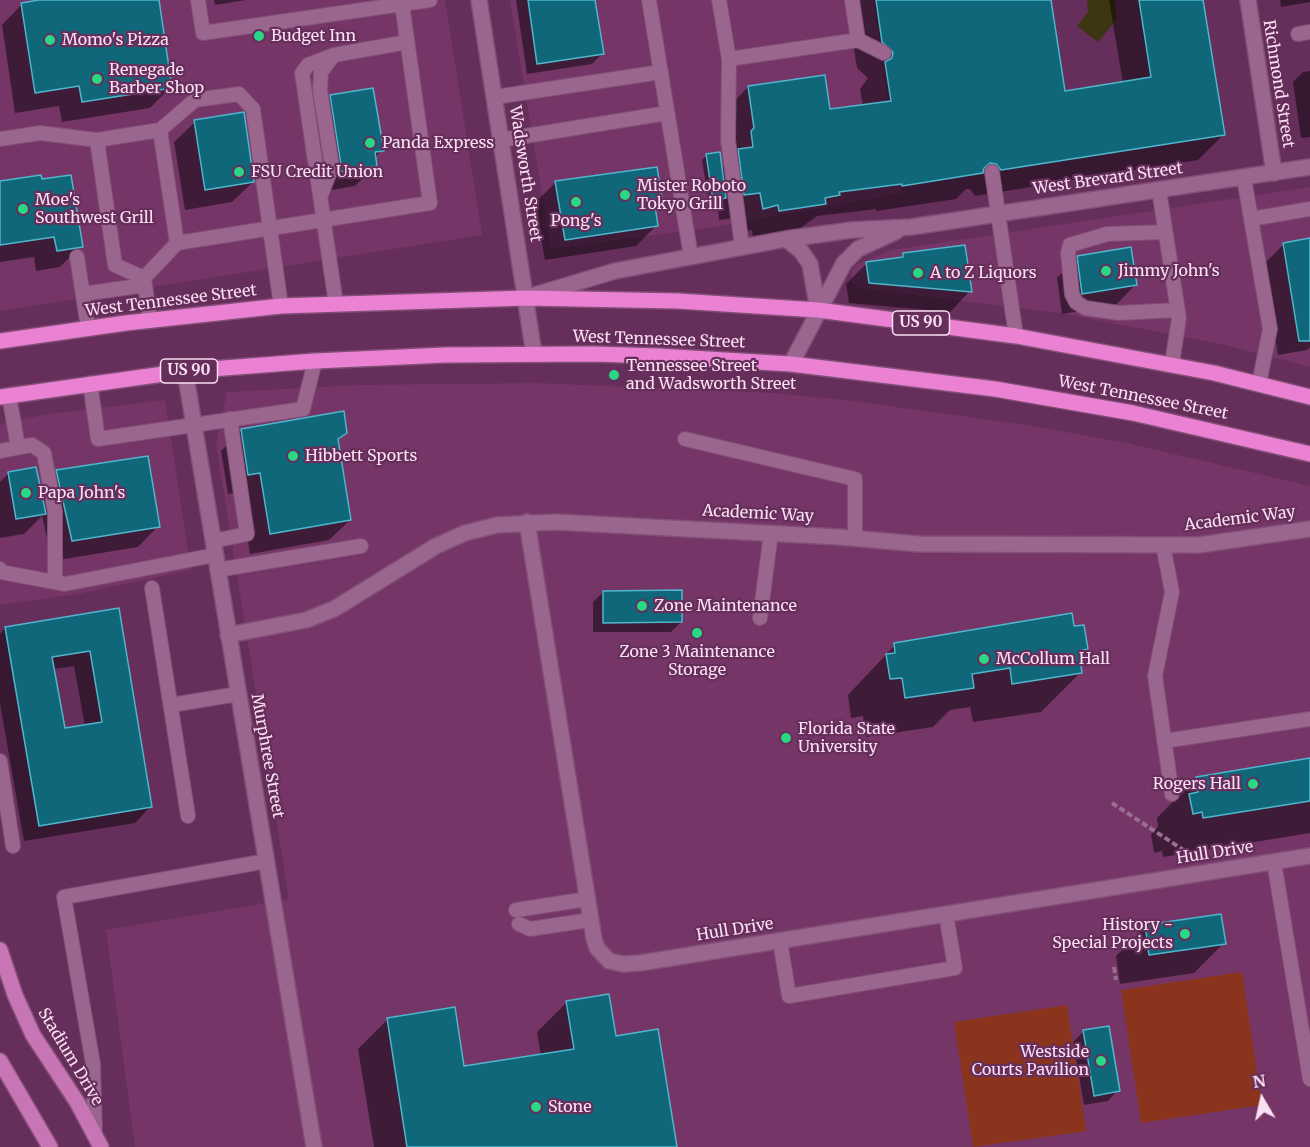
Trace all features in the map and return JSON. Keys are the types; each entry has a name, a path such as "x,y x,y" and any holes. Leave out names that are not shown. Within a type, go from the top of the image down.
{"main road":[{"name":"West Tennessee Street","path":"0,341 150,320 281,306 526,298 678,301 818,310 1016,336 1172,364 1310,396"},
{"name":"West Tennessee Street","path":"5,396 185,371 315,361 534,354 637,355 791,364 930,380 1056,399 1248,437 1310,454"},
{"name":"Stadium Drive","path":"0,950 15,995 33,1035 94,1132 101,1147"},
{"path":"0,1061 50,1147"}],"street":[{"name":"Wadsworth Street","path":"480,0 534,354"},
{"name":"Richmond Street","path":"1248,0 1274,173"},
{"name":"West Brevard Street","path":"526,298 615,271 786,238 852,230 911,227 1310,167"},
{"name":"West Brevard Street","path":"791,364 840,269 858,249 911,227"},
{"path":"786,238 801,250 810,264 818,310"},
{"name":"Murphree Street","path":"185,371 314,1147"},
{"name":"Academic Way","path":"228,636 295,622 334,609 436,546 476,530 527,522 771,533 920,544 1163,545 1226,542 1310,528"},
{"name":"Hull Drive","path":"527,522 590,920 597,948 604,957 615,963 640,963 1310,856"}],"lane":[{"path":"198,0 203,33 423,0"},
{"path":"649,0 691,256"},
{"path":"719,0 729,59 728,140 742,247"},
{"path":"852,0 858,40"},
{"path":"83,294 144,282 177,243 430,203 402,4"},
{"path":"729,59 858,40 884,53"},
{"path":"336,304 320,197 332,166 320,90 321,72 334,55 407,42"},
{"path":"495,97 661,72"},
{"path":"0,139 40,133 97,140 160,130 195,100 239,94 253,109 281,306"},
{"path":"501,140 667,114"},
{"path":"160,130 177,243"},
{"path":"97,140 115,265 144,282"},
{"path":"992,172 1016,336"},
{"path":"1244,177 1270,329 1259,384"},
{"path":"1159,190 1178,310 1172,364"},
{"path":"1251,219 1310,209"},
{"path":"1165,232 1107,234 1070,245 1068,252 1072,294 1076,303 1085,308 1119,313 1178,310"},
{"path":"77,256 88,328"},
{"path":"144,282 150,320"},
{"path":"90,383 98,439 303,409 315,361"},
{"path":"5,396 18,447"},
{"path":"215,555 247,534 230,419"},
{"path":"685,439 855,479 855,538"},
{"path":"0,451 32,445 44,453 55,512 55,582"},
{"path":"760,618 771,533"},
{"path":"1163,545 1172,592 1155,676 1172,794"},
{"path":"0,569 1,572 65,584 215,555 361,546"},
{"path":"152,588 188,816"},
{"path":"171,705 238,694"},
{"path":"1164,741 1310,719"},
{"path":"0,761 13,846"},
{"path":"94,1132 93,1064 64,897 267,861"},
{"path":"1274,862 1310,1079"},
{"path":"587,899 518,917 530,929 590,920"},
{"path":"780,941 789,996 955,968 946,914"}],"path":[{"path":"1112,803 1197,858"},
{"path":"1114,966 1116,980"}],"shaded area":[{"path":"0,0 445,0 482,235 0,311"},
{"path":"510,0 873,0 902,193 715,227 551,249"},
{"path":"1087,0 1114,0 1117,19 1098,42 1077,26 1088,12"},
{"path":"1310,187 1310,367 1226,345 1060,313 860,288 852,283 851,273 855,265 892,250"},
{"name":"Florida State University","path":"536,383 773,393 845,400 1027,425 1127,443 1310,486 1310,1147 135,1147 106,930 289,899 216,444 227,392 360,385"},
{"path":"165,400 191,570 78,594 0,605 0,424 48,414"},
{"path":"1242,972 1262,1105 1141,1123 1121,990"},
{"path":"1067,1005 1086,1131 973,1147 954,1022"}],"building":[{"path":"39,0 159,0 172,88 82,102 79,86 35,93 21,3"},
{"path":"528,0 595,0 604,54 537,64"},
{"path":"876,0 1051,0 1065,91 1151,77 1139,0 1203,0 1225,135 1001,170 996,164 990,163 984,168 983,173 902,186 902,184 839,192 840,195 825,198 826,204 779,211 778,205 763,209 760,193 744,195 738,149 753,147 751,131 754,128 748,86 825,75 830,109 891,101 885,62 892,58 893,52 882,42"},
{"path":"373,88 384,151 375,152 377,166 339,172 341,165 330,95"},
{"path":"244,112 254,182 205,190 194,120"},
{"path":"720,152 726,198 713,200 706,154"},
{"path":"657,167 662,198 654,199 658,226 565,240 555,181"},
{"path":"41,175 42,179 71,175 83,247 57,251 54,237 0,245 0,181"},
{"path":"1310,238 1310,341 1299,341 1283,243"},
{"name":"A to Z Liquors","path":"965,245 972,292 869,283 866,262 903,257 903,253"},
{"name":"Jimmy John's","path":"1131,247 1137,285 1082,294 1077,256"},
{"name":"Hibbett Sports","path":"344,411 347,433 338,439 351,520 270,534 260,473 248,475 241,429"},
{"path":"148,456 160,527 72,541 56,470"},
{"name":"Papa John's","path":"36,467 46,514 16,519 8,472"},
{"name":"Zone Maintenance","path":"682,590 682,622 603,623 603,591"},
{"path":"119,608 152,807 39,826 5,627","holes":["90,651 102,722 65,728 52,657"]},
{"name":"McCollum Hall","path":"1072,613 1074,626 1084,625 1088,649 1079,651 1082,673 1012,684 1010,668 972,674 974,688 905,698 902,678 890,679 886,654 895,653 894,643"},
{"name":"Rogers Hall","path":"1310,758 1310,801 1203,818 1202,812 1193,814 1189,794 1198,792 1196,777"},
{"name":"History - Special Projects","path":"1221,914 1226,944 1149,955 1145,925"},
{"name":"Stone","path":"609,994 616,1036 658,1029 677,1147 407,1147 387,1018 455,1007 464,1066 574,1049 566,1001"},
{"name":"Westside Courts Pavilion","path":"1109,1026 1120,1091 1094,1096 1083,1030"}],"place":[{"name":"Budget Inn","path":"259,36"},
{"name":"Momo's Pizza","path":"50,40"},
{"name":"Renegade Barber Shop","path":"97,79"},
{"name":"Panda Express","path":"370,143"},
{"name":"FSU Credit Union","path":"239,172"},
{"name":"Mister Roboto Tokyo Grill","path":"625,195"},
{"name":"Pong's","path":"576,202"},
{"name":"Moe's Southwest Grill","path":"23,209"},
{"name":"Jimmy John's","path":"1106,271"},
{"name":"A to Z Liquors","path":"918,273"},
{"name":"Tennessee Street and Wadsworth Street","path":"614,375"},
{"name":"Hibbett Sports","path":"293,456"},
{"name":"Papa John's","path":"26,493"},
{"name":"Zone Maintenance","path":"642,606"},
{"name":"Zone 3 Maintenance Storage","path":"697,633"},
{"name":"McCollum Hall","path":"984,659"},
{"name":"Florida State University","path":"786,738"},
{"name":"Rogers Hall","path":"1253,784"},
{"name":"History - Special Projects","path":"1185,934"},
{"name":"Westside Courts Pavilion","path":"1101,1061"},
{"name":"Stone","path":"536,1107"}]}
